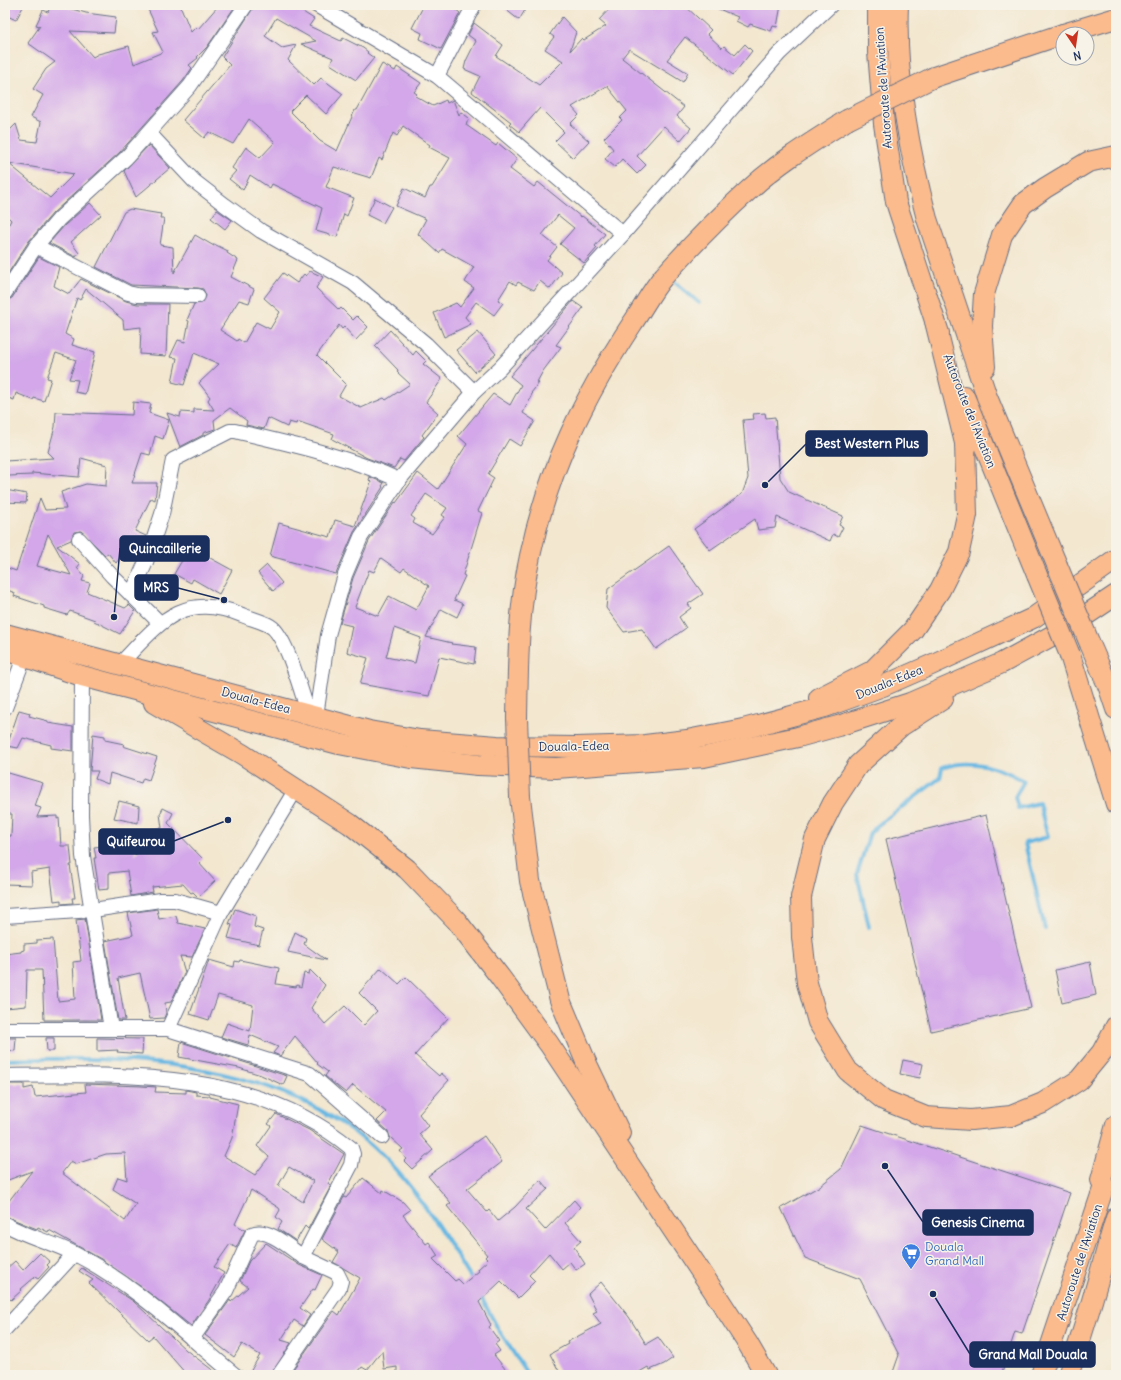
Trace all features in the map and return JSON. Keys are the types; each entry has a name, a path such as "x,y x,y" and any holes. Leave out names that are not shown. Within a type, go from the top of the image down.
{"highway":[{"name":"Autoroute de l'Aviation","path":"878,5 878,52 884,124 896,202 935,321 1070,655 1116,804"},
{"name":"Autoroute de l'Aviation","path":"898,5 899,62 906,116 920,193 930,227 987,397 1090,644 1113,692 1116,709"},
{"path":"1090,26 1116,18"},
{"path":"654,1203 586,1062 560,1000 530,881 520,797 517,718 518,630 530,556 552,474 577,416 605,365 663,277 751,188 795,154 848,120 934,77 1055,37"},
{"path":"987,397 982,326 984,294 1002,235 1023,204 1044,188 1088,162 1116,156"},
{"path":"576,747 698,731 760,717 818,699 872,671 913,630 940,590 959,552 967,515 965,444 935,321"},
{"name":"Douala-Edea","path":"5,634 369,731 420,740 497,746 576,747 645,745 686,740 743,729 825,707 924,668 1032,618 1116,559"},
{"name":"Douala-Edea","path":"5,650 25,655 82,676 339,744 404,756 478,765 556,768 704,757 798,737 910,703 1002,663 1068,627 1116,595"},
{"path":"1002,663 901,726 858,765 830,809 815,839 801,897 802,937 807,983 818,1022 848,1071 884,1100 926,1117 971,1120 1011,1116 1043,1103 1079,1080 1102,1052 1116,1026"},
{"path":"132,690 242,754 350,824 407,869 456,920 549,1044 733,1320 766,1375"},
{"name":"Autoroute de l'Aviation","path":"1041,1375 1104,1186 1102,1180 1116,1125"},
{"name":"Autoroute de l'Aviation","path":"1068,1375 1084,1332 1091,1299 1116,1218"},
{"path":"1084,1332 1116,1261"}],"street":[{"path":"5,293 36,246 59,219 126,158 190,86 246,5"},
{"path":"316,5 437,76 623,234"},
{"path":"437,76 474,5"},
{"path":"313,715 328,635 345,575 361,537 399,480 474,392 500,368 623,234 779,54 831,5"},
{"path":"149,133 194,181 225,205 261,230 353,283 426,344 474,392"},
{"path":"36,246 128,293 137,295 198,296"},
{"path":"131,595 146,562 162,514 173,460 230,431 288,444 371,467 399,480"},
{"path":"79,539 131,595 160,623"},
{"path":"119,665 160,623 187,608 209,607 233,612 273,628 284,645 313,715"},
{"path":"5,708 25,655"},
{"path":"82,676 82,837 111,1029"},
{"path":"168,1029 221,913 296,789"},
{"path":"5,916 93,910 160,900 174,900 221,913"},
{"path":"5,1029 168,1029 310,1074 382,1137"},
{"path":"5,1076 114,1076 168,1078 204,1084 243,1094 284,1107 313,1121 351,1148 353,1154 351,1165 303,1257"},
{"path":"5,1224 23,1234 74,1254 113,1277 235,1375"},
{"path":"192,1339 226,1291 252,1234 258,1232 267,1234 303,1257 337,1273 341,1281 339,1288 279,1375"},
{"path":"5,1330 74,1254"}],"building":[{"path":"5,5 24,5 16,20 5,15"},
{"path":"51,5 58,5 86,13 116,17 114,33 70,31 93,57 98,54 129,46 134,64 163,52 153,32 158,31 146,5 180,5 191,32 196,27 198,29 219,5 236,5 207,47 197,57 198,58 189,65 192,68 183,81 120,152 53,213 29,241 5,278 5,232 11,220 5,214 5,135 16,124 21,140 37,142 41,122 31,117 43,95 33,89 46,69 55,62 28,43 40,26 36,25 43,10 48,12","holes":["8,163 74,174 50,198"]},
{"path":"255,5 292,5 314,19 309,26 341,41 343,38 363,48 374,58 356,80 330,64 333,58 301,44 316,41 276,18 265,36 282,48 296,45 288,60 314,85 321,78 343,94 326,114 306,95 290,111 320,141 337,151 355,110 357,110 382,64 395,71 397,67 421,83 414,92 417,94 415,96 433,106 446,100 447,103 453,100 459,115 461,112 469,118 466,125 496,146 498,143 517,159 510,169 534,187 538,182 581,217 582,216 605,234 595,246 597,248 584,263 560,244 574,228 558,215 542,235 557,247 547,260 562,273 550,289 540,281 534,290 518,282 516,285 510,281 498,300 503,303 494,315 476,302 465,317 471,324 444,337 434,313 456,303 460,307 474,288 465,282 474,267 442,249 439,253 418,234 426,219 396,206 404,188 425,198 430,187 432,187 450,158 429,147 430,145 403,126 397,136 393,133 382,160 379,158 371,178 334,167 326,187 354,198 347,216 344,214 337,237 316,231 322,208 272,184 270,188 250,175 243,190 229,179 236,171 232,168 246,147 260,158 275,142 249,119 233,144 209,132 204,138 183,120 230,65 222,57"},
{"path":"424,5 450,5 460,13 441,49 420,39 422,33 412,28"},
{"path":"500,5 528,5 519,20"},
{"path":"613,5 684,5 711,30 707,34 722,48 724,46 735,55 745,44 752,51 733,75 685,37 667,60 688,73 683,82 629,49 622,58 684,107 677,116 691,128 680,141 664,126 637,156 646,165 637,174 622,159 615,167 605,159 613,149 604,138 622,120 620,118 627,111 607,86 572,107 579,115 570,124 589,141 573,158 555,141 564,132 540,108 519,132 509,124 511,122 472,92 480,76 464,69 466,61 476,41 468,35 474,23 503,45 496,56 539,85 563,61 545,49 554,37 550,34 562,17 576,32 570,51 582,38 584,40 606,26 599,20"},
{"path":"709,5 781,5 777,27 773,26 771,31 750,24 748,27 736,21 738,17"},
{"path":"149,145 170,168 136,197 124,171"},
{"path":"375,198 392,207 383,223 367,215"},
{"path":"90,203 101,215 71,242 79,253 76,257 49,243 65,225"},
{"path":"130,209 161,214 160,218 164,218 160,245 173,247 174,273 195,235 214,246 214,244 228,251 227,253 238,260 231,277 254,289 249,303 239,300 220,330 237,341 238,339 244,343 256,322 270,329 280,312 264,298 283,273 297,283 304,274 306,276 310,271 323,277 316,288 339,310 341,308 353,320 357,316 368,327 356,340 344,327 342,329 339,325 317,355 346,384 339,396 361,408 384,398 386,400 410,384 397,372 398,370 375,346 390,330 413,355 416,351 426,361 423,364 442,379 426,402 438,413 422,435 424,437 404,461 400,459 394,468 367,458 332,439 334,434 297,421 296,424 289,422 287,427 268,418 264,429 246,425 247,421 230,408 214,420 215,429 203,433 203,435 180,447 167,413 180,417 181,412 194,413 194,409 214,410 208,400 210,397 199,383 219,364 194,353 184,385 172,382 177,358 170,357 178,340 185,342 189,321 187,320 194,304 202,303 206,296 203,289 198,288 131,285 96,267 124,212"},
{"path":"217,210 232,220 225,229 211,218"},
{"path":"39,257 59,267 54,286 69,294 81,279 126,301 137,304 168,304 166,356 140,354 141,327 124,329 123,320 86,289 80,300 77,298 65,334 74,339 72,345 95,352 85,394 75,392 78,380 69,379 76,360 56,353 47,378 51,379 44,401 34,398 33,400 16,393 14,400 5,397 5,301 12,298"},
{"path":"573,301 583,308 556,345 561,347 543,371 537,382 539,383 531,393 532,394 523,413 535,421 520,446 509,439 488,474 494,478 478,511 482,513 463,575 465,576 454,600 463,604 457,617 441,609 426,637 452,643 451,644 476,647 474,664 439,657 429,696 360,684 368,658 347,652 352,626 340,623 353,578 369,541 395,502 396,503 418,473 438,489 467,444 458,436 493,394 510,405 521,385 510,376","holes":["426,494 447,508 442,515 445,517 432,534 413,523 415,519 411,516","381,558 401,572 404,568 429,586 416,610 389,596 378,616 355,607 369,570 374,572","394,628 421,638 415,663 386,657"]},
{"path":"478,332 496,354 475,372 456,350"},
{"path":"133,402 151,404 149,413 169,420 163,439 155,436 150,455 142,453 132,483 157,483 155,500 151,498 135,531 146,536 144,540 138,550 129,546 116,563 108,553 105,555 81,531 74,532 71,540 57,546 80,564 77,568 84,576 82,581 90,583 87,592 125,608 129,605 135,611 120,634 94,621 95,620 70,611 67,615 44,608 44,606 14,596 15,593 5,589 5,567 16,571 40,498 45,510 66,509 61,492 86,484 106,486 107,465 81,458 79,477 32,473 32,475 9,476 5,472 5,461 54,458 48,452 55,427 56,412 132,415","holes":["48,534 71,575 37,566"]},
{"path":"765,413 766,418 775,417 780,478 789,492 843,516 839,525 843,527 838,537 833,534 830,541 777,517 775,528 758,530 755,519 710,550 694,529 742,494 748,478 743,420 754,419 753,414"},
{"path":"370,477 384,483 382,486 383,487 354,532 336,574 270,556 279,523 330,537 335,520 355,526 371,482 369,480"},
{"path":"5,490 27,494 26,503 5,502"},
{"path":"669,546 703,594 688,604 691,608 679,617 686,628 656,649 642,629 624,632 606,608 608,589"},
{"path":"190,547 232,570 219,594 193,579 191,583 174,574"},
{"path":"267,565 282,583 273,591 258,573"},
{"path":"19,710 30,713 29,716 48,721 48,723 73,727 73,751 51,748 51,745 23,738 18,748 7,746"},
{"path":"93,734 105,736 105,740 124,744 123,746 157,757 149,780 143,778 141,783 110,773 108,784 95,779 98,771 90,771"},
{"path":"5,772 43,783 35,806 41,808 37,817 57,816 57,819 59,818 61,846 70,846 72,865 70,865 75,898 72,898 73,903 61,904 61,900 54,901 50,869 31,872 32,885 5,884 5,836 11,836 12,814 5,814"},
{"path":"119,801 139,806 138,823 114,818"},
{"path":"163,808 173,813 168,823 203,859 199,863 215,881 198,897 193,892 191,893 183,884 152,887 153,892 131,896 127,871 109,873 109,889 99,890 94,858 96,858 94,847 136,842 135,856 151,829 162,828 160,814"},
{"path":"986,815 1031,1008 931,1031 886,839"},
{"path":"157,909 159,919 176,916 178,923 205,929 192,957 180,956 185,972 171,1002 165,1003 166,1013 164,1018 150,1019 140,973 118,978 125,1020 118,1020 105,941 133,935 128,913"},
{"path":"235,909 256,916 254,927 263,930 259,945 228,938 232,925 229,924"},
{"path":"85,919 101,1020 44,1020 42,970 27,970 26,1006 6,1008 5,954 21,952 24,950 24,944 37,943 37,940 53,939 58,1001 75,999 73,962 81,961 76,920"},
{"path":"295,932 306,938 304,944 326,960 288,952"},
{"path":"209,960 234,967 235,961 239,962 240,960 279,968 276,984 296,987 297,985 301,987 304,973 309,974 310,970 325,985 311,1008 325,1024 345,1006 364,1025 377,1011 359,993 381,968 399,984 406,977 448,1018 415,1055 439,1076 441,1073 449,1080 419,1114 428,1126 419,1134 433,1150 412,1169 404,1161 406,1159 400,1151 403,1149 390,1137 388,1131 377,1121 386,1112 353,1085 346,1093 332,1082 325,1076 328,1072 317,1064 318,1063 295,1036 280,1056 273,1053 278,1047 250,1035 248,1045 221,1037 227,1023 250,1031 253,1005 218,995 209,1020 190,1014"},
{"path":"1090,962 1096,995 1062,1003 1055,970"},
{"path":"5,1038 16,1038 15,1051 5,1050"},
{"path":"46,1038 54,1038 54,1051 47,1051"},
{"path":"97,1038 143,1039 142,1054 117,1052 118,1050 97,1051"},
{"path":"181,1042 287,1076 283,1085 261,1075 239,1068 179,1057"},
{"path":"903,1060 923,1064 920,1078 900,1074"},
{"path":"5,1084 24,1084 24,1089 33,1087 35,1097 86,1092 85,1084 156,1087 155,1092 186,1093 186,1090 196,1092 196,1095 210,1096 238,1104 232,1138 224,1156 255,1175 269,1157 257,1146 271,1126 268,1124 276,1114 309,1130 344,1154 328,1184 331,1186 308,1229 305,1226 296,1241 278,1229 282,1222 276,1217 280,1210 279,1208 251,1190 235,1224 245,1230 236,1248 230,1244 214,1267 224,1273 209,1300 191,1326 143,1288 101,1259 49,1230 48,1232 38,1227 37,1229 5,1216 5,1206 32,1171 8,1180 5,1172","holes":["125,1153 127,1180 118,1177 113,1189 136,1204 125,1221 62,1173 71,1161 76,1164 106,1154","289,1167 313,1181 303,1202 278,1186"]},
{"path":"862,1125 1070,1193 1022,1334 1015,1332 1001,1375 892,1375 899,1355 860,1279 805,1258 781,1208 820,1186 841,1169"},
{"path":"484,1136 502,1162 467,1189 487,1212 489,1210 498,1221 515,1207 540,1180 548,1189 526,1209 545,1230 574,1200 580,1207 565,1223 581,1241 574,1247 585,1264 576,1270 570,1262 562,1269 549,1253 529,1275 535,1281 518,1298 501,1281 479,1302 491,1325 489,1327 499,1341 495,1344 500,1351 494,1355 510,1375 397,1375 397,1367 384,1369 382,1351 367,1370 362,1367 356,1375 289,1375 334,1311 339,1315 360,1278 333,1262 339,1252 322,1239 344,1197 346,1198 363,1178 382,1193 383,1190 403,1202 410,1210 403,1215 426,1244 429,1242 438,1256 433,1259 455,1281 458,1279 463,1284 479,1271 478,1269 488,1260 485,1257 487,1255 447,1206 451,1203 428,1176"},
{"path":"266,1243 299,1265 322,1275 315,1290 313,1289 300,1308 310,1315 303,1326 294,1320 281,1340 291,1343 271,1375 255,1375 250,1372 260,1355 242,1344 234,1357 205,1335 230,1300 231,1302 248,1287 240,1281 249,1261"},
{"path":"40,1253 50,1262 47,1265 49,1267 38,1279 35,1277 11,1300 5,1295 5,1270 15,1261 23,1270"},
{"path":"82,1268 133,1301 186,1350 219,1375 187,1375 153,1336 148,1340 89,1283 93,1280 79,1271"},
{"path":"601,1282 629,1317 646,1344 658,1337 673,1358 664,1364 650,1370 648,1367 634,1375 561,1375 550,1354 568,1344 567,1342 601,1324 593,1313 597,1311 588,1294"}],"waterway":[{"path":"671,279 699,303"},
{"path":"869,927 857,874 870,833 940,778 942,768 953,765 974,764 984,765 1004,771 1024,781 1015,797 1018,808 1039,803 1048,837 1025,843 1045,929"},
{"path":"5,1060 113,1060 167,1064 221,1073 272,1088 320,1110 365,1140 404,1179 432,1216 473,1282"},
{"path":"480,1295 498,1329 528,1375"}],"place":[{"name":"Best Western Plus","path":"765,485"},
{"name":"MRS","path":"224,600"},
{"name":"Quincaillerie","path":"114,617"},
{"name":"Quifeurou","path":"228,820"},
{"name":"Genesis Cinema","path":"885,1166"},
{"name":"Douala Grand Mall","path":"911,1270"},
{"name":"Grand Mall Douala","path":"933,1294"}]}
